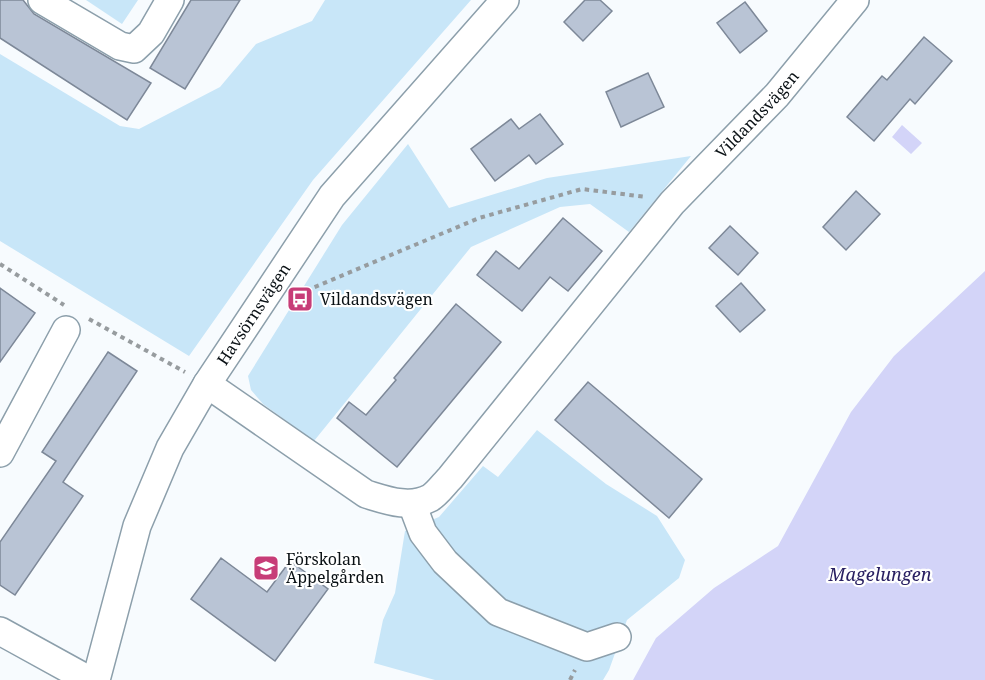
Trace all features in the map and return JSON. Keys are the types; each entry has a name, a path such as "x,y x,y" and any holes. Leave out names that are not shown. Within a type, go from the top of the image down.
{"street":[{"path":"42,0 120,46 134,49 151,33 170,0"},
{"name":"Havsörnsvägen","path":"96,680 137,526 170,448 207,384 332,196 505,0"},
{"name":"Vildandsvägen","path":"412,504 431,497 450,478 672,203 777,95 855,0"},
{"path":"0,453 73,318"},
{"path":"207,384 366,494 412,504 423,533 445,562 498,612 587,647 617,637"},
{"path":"0,631 89,680"}],"path":[{"path":"297,294 479,218 582,189 650,198"},
{"path":"0,264 73,318 207,384"}],"shaded area":[{"path":"86,0 138,0 122,24"},
{"path":"325,0 471,0 313,180 189,356 0,241 0,54 120,126 139,129 220,87 256,44 312,21"},
{"path":"408,144 449,208 547,178 691,156 629,232 590,204 560,207 471,247 314,441 263,404 251,390 248,376 342,225"},
{"path":"537,430 606,484 657,516 685,560 679,578 627,620 609,670 603,680 435,680 374,663 383,620 395,593 405,531 439,517 483,466 498,477"}],"water":[{"path":"902,125 922,143 911,154 892,137"},
{"name":"Magelungen","path":"985,271 985,680 633,680 656,638 714,588 778,546 851,412 894,356"}],"building":[{"path":"0,0 23,0 34,14 151,83 127,120 0,38"},
{"path":"191,0 240,0 185,89 150,68"},
{"path":"585,0 600,0 612,11 583,41 564,22"},
{"path":"745,2 767,31 740,53 717,23"},
{"path":"924,37 952,61 915,104 910,99 874,141 847,117 882,76 887,80"},
{"path":"648,73 664,107 621,127 606,92"},
{"path":"540,114 563,144 536,164 529,155 495,181 471,149 511,119 519,129"},
{"path":"856,191 880,214 846,250 823,227"},
{"path":"563,218 602,251 568,291 550,277 522,311 477,275 496,251 519,269"},
{"path":"730,226 758,253 738,275 709,248"},
{"path":"741,283 765,310 740,332 716,306"},
{"path":"0,288 35,313 0,362"},
{"path":"456,304 501,342 397,467 337,418 349,402 366,415"},
{"path":"108,352 137,371 63,482 83,496 15,595 0,585 0,542 56,461 42,452"},
{"path":"588,382 702,479 669,518 555,420"},
{"path":"221,558 267,592 290,561 328,589 275,661 191,599"}],"place":[{"name":"Vildandsvägen","path":"300,299"},
{"name":"Förskolan Äppelgården","path":"266,568"}]}
